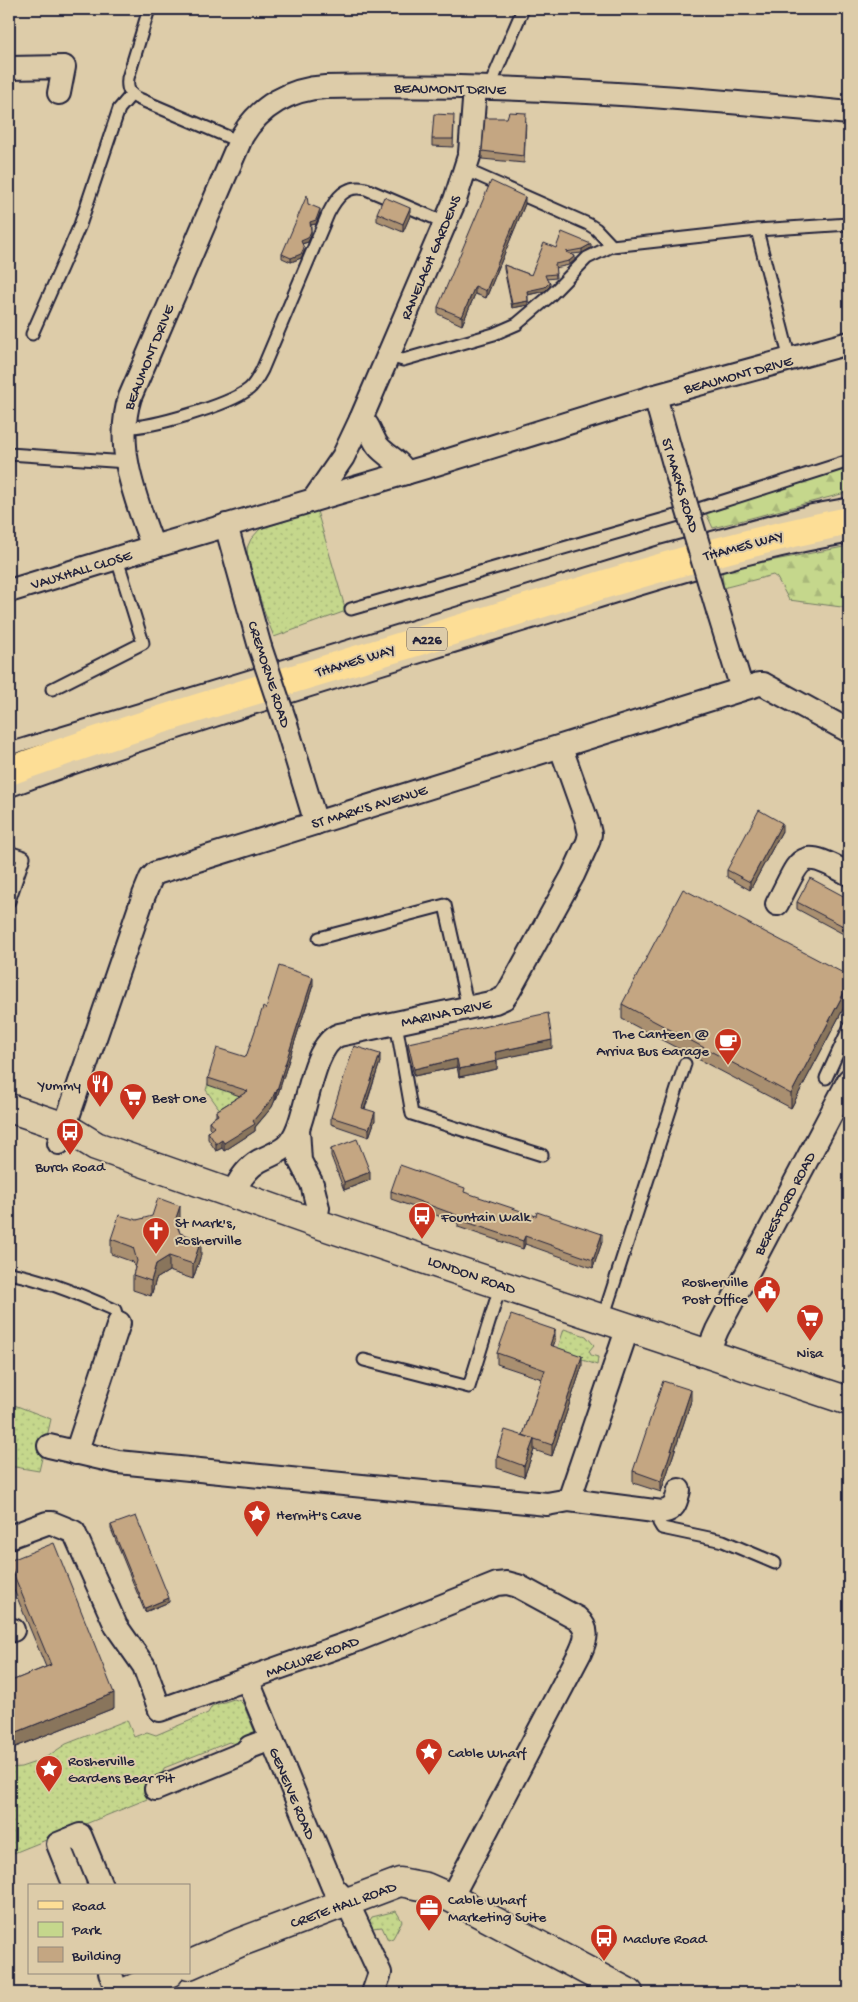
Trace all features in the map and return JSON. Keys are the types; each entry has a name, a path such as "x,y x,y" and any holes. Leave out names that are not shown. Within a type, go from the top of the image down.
{"main road":[{"name":"THAMES WAY","path":"9,771 141,724 658,569 749,543 849,521"},
{"name":"LONDON ROAD","path":"9,1108 62,1135"},
{"name":"LONDON ROAD","path":"9,1126 62,1135 96,1146 315,1223 849,1401"},
{"name":"CRETE HALL ROAD","path":"190,1965 241,1942 400,1882 426,1887 451,1898 629,1993"},
{"path":"127,1986 166,1974"}],"street":[{"path":"9,68 64,67 58,93"},
{"name":"BEAUMONT DRIVE","path":"849,113 710,100 482,88 317,87 278,100 264,109 247,128 134,385 127,406 124,427 127,462 135,494 153,547 406,473 655,396 849,343"},
{"name":"RANELAGH GARDENS","path":"314,499 343,457 361,420 446,222 466,170 482,88"},
{"name":"ST MARKS ROAD","path":"655,396 742,689"},
{"path":"361,420 365,423 377,445 402,466 406,473"},
{"name":"CREMORNE ROAD","path":"226,525 260,647 316,823"},
{"name":"VAUXHALL CLOSE","path":"9,591 153,547"},
{"name":"ST MARK'S AVENUE","path":"62,1135 151,878 154,875 561,748 742,689 763,684 849,731"},
{"name":"MARINA DRIVE","path":"233,1194 238,1182 251,1168 260,1161 279,1153 288,1145 298,1129 321,1052 326,1044 339,1035 500,1000 509,991 586,849 590,834 561,748"},
{"path":"777,904 799,862 810,858 823,860 849,874"},
{"name":"BERESFORD ROAD","path":"707,1354 717,1330 849,1080"},
{"name":"MARINA DRIVE","path":"298,1129 300,1161 313,1186 318,1208 315,1223"},
{"path":"76,1453 119,1323"},
{"path":"569,1500 628,1326"},
{"path":"49,1446 118,1462 547,1504 569,1500 659,1511 672,1509 676,1504 679,1490"},
{"name":"MACLURE ROAD","path":"9,1537 46,1523 52,1523 72,1530 80,1543 116,1626 142,1662 160,1710 357,1640 497,1584 507,1583 518,1586 568,1612 581,1621 587,1633 583,1648 451,1898"},
{"name":"GENEIVE ROAD","path":"247,1679 333,1887 347,1902 380,1973 373,1993"},
{"path":"156,1789 244,1753 250,1747 271,1739"},
{"path":"74,1884 58,1844 80,1835 100,1884"}],"lane":[{"path":"149,9 128,78 127,88 132,95 240,142"},
{"path":"482,88 522,9"},
{"path":"32,334 80,225 119,109 132,95"},
{"path":"466,170 594,227 612,246"},
{"path":"124,427 137,428 176,418 234,399 252,386 259,376 281,327 328,214 336,200 346,190 357,187 366,189 446,222"},
{"path":"388,356 398,360 406,359 509,328 531,313 587,258 612,246 757,230 849,224"},
{"path":"757,230 790,360"},
{"path":"9,454 127,462"},
{"path":"351,609 689,512 849,461"},
{"path":"9,749 662,551 810,511 849,504"},
{"path":"9,791 196,726 323,686 748,559 849,537"},
{"path":"52,689 143,643 117,559"},
{"path":"9,852 24,857 9,901"},
{"path":"319,938 445,905 468,1008"},
{"path":"396,1023 412,1114 542,1155"},
{"path":"826,1078 849,1028"},
{"path":"602,1318 685,1064"},
{"path":"9,1273 34,1280 115,1310 119,1323"},
{"path":"364,1360 469,1387 501,1284"},
{"path":"659,1511 659,1523 662,1528 723,1541 775,1563"}],"green space":[{"path":"849,467 849,492 713,528 705,511"},
{"path":"317,511 346,611 274,637 248,561 247,548 251,539 260,529"},
{"path":"849,546 849,608 789,600 777,578 773,575 723,588 722,570"},
{"path":"217,1055 243,1082 239,1096 272,1107 254,1129 223,1114 206,1090"},
{"path":"564,1329 586,1336 594,1345 589,1351 591,1355 598,1357 597,1365 557,1351"},
{"path":"9,1403 51,1419 39,1471 9,1466"},
{"path":"234,1699 243,1704 257,1737 238,1745 229,1742 164,1768 157,1795 9,1855 9,1768 21,1767 42,1760 66,1744 127,1720 134,1737 147,1732 156,1735 208,1713 212,1706"},
{"path":"396,1911 402,1921 393,1938 388,1940 382,1927 372,1928 369,1922 372,1917"}],"building":[{"path":"509,112 526,113 524,156 482,151 485,118 507,118"},
{"path":"434,114 454,115 453,139 432,139"},
{"path":"491,181 525,197 486,291 475,286 462,317 438,307"},
{"path":"307,195 308,204 320,209 316,220 310,222 311,231 308,238 301,241 304,248 301,254 291,258 282,254"},
{"path":"384,197 410,208 403,224 377,213"},
{"path":"562,232 591,244 582,249 566,252 575,256 569,261 555,264 556,274 545,275 550,282 545,287 527,291 528,301 512,304 504,265 531,275 544,243 556,248"},
{"path":"759,810 782,823 750,882 727,870"},
{"path":"810,878 849,899 849,929 797,902"},
{"path":"683,889 849,976 849,983 791,1094 622,1004"},
{"path":"279,966 313,977 276,1093 253,1121 255,1124 224,1143 222,1140 216,1144 208,1132 214,1127 209,1121 218,1115 216,1111 248,1091 208,1078 217,1048 246,1057 263,1007 266,1009"},
{"path":"548,1013 552,1040 495,1052 497,1061 459,1069 457,1059 414,1069 408,1043"},
{"path":"354,1046 380,1054 362,1108 375,1112 369,1129 331,1117"},
{"path":"357,1139 370,1172 344,1182 331,1149"},
{"path":"400,1165 465,1188 464,1192 536,1216 537,1212 602,1234 593,1260 525,1236 523,1241 475,1225 458,1219 459,1216 391,1191"},
{"name":"St Mark's, Rosherville","path":"158,1198 180,1206 175,1221 180,1233 201,1240 193,1264 169,1256 156,1264 151,1281 133,1275 137,1261 133,1247 111,1239 119,1215 137,1220 152,1216"},
{"path":"511,1315 555,1330 550,1345 582,1356 552,1445 523,1435 545,1370 497,1353"},
{"path":"663,1381 691,1390 661,1481 633,1471"},
{"path":"505,1430 534,1439 524,1466 497,1456"},
{"path":"136,1516 169,1598 145,1608 111,1525"},
{"path":"54,1543 114,1693 12,1734 13,1736 9,1738 9,1682 51,1665 9,1561"}],"place":[{"name":"The Canteen @ Arriva Bus Garage","path":"728,1066"},
{"name":"Yummy","path":"100,1108"},
{"name":"Best One","path":"133,1121"},
{"name":"Burch Road","path":"70,1156"},
{"name":"Fountain Walk","path":"422,1240"},
{"name":"St Mark's, Rosherville","path":"156,1255"},
{"name":"Rosherville Post Office","path":"767,1314"},
{"name":"Nisa","path":"810,1342"},
{"name":"Hermit's Cave","path":"257,1538"},
{"name":"Cable Wharf","path":"429,1776"},
{"name":"Rosherville Gardens Bear Pit","path":"49,1793"},
{"name":"Cable Wharf Marketing Suite","path":"429,1932"},
{"name":"Maclure Road","path":"604,1962"}]}
